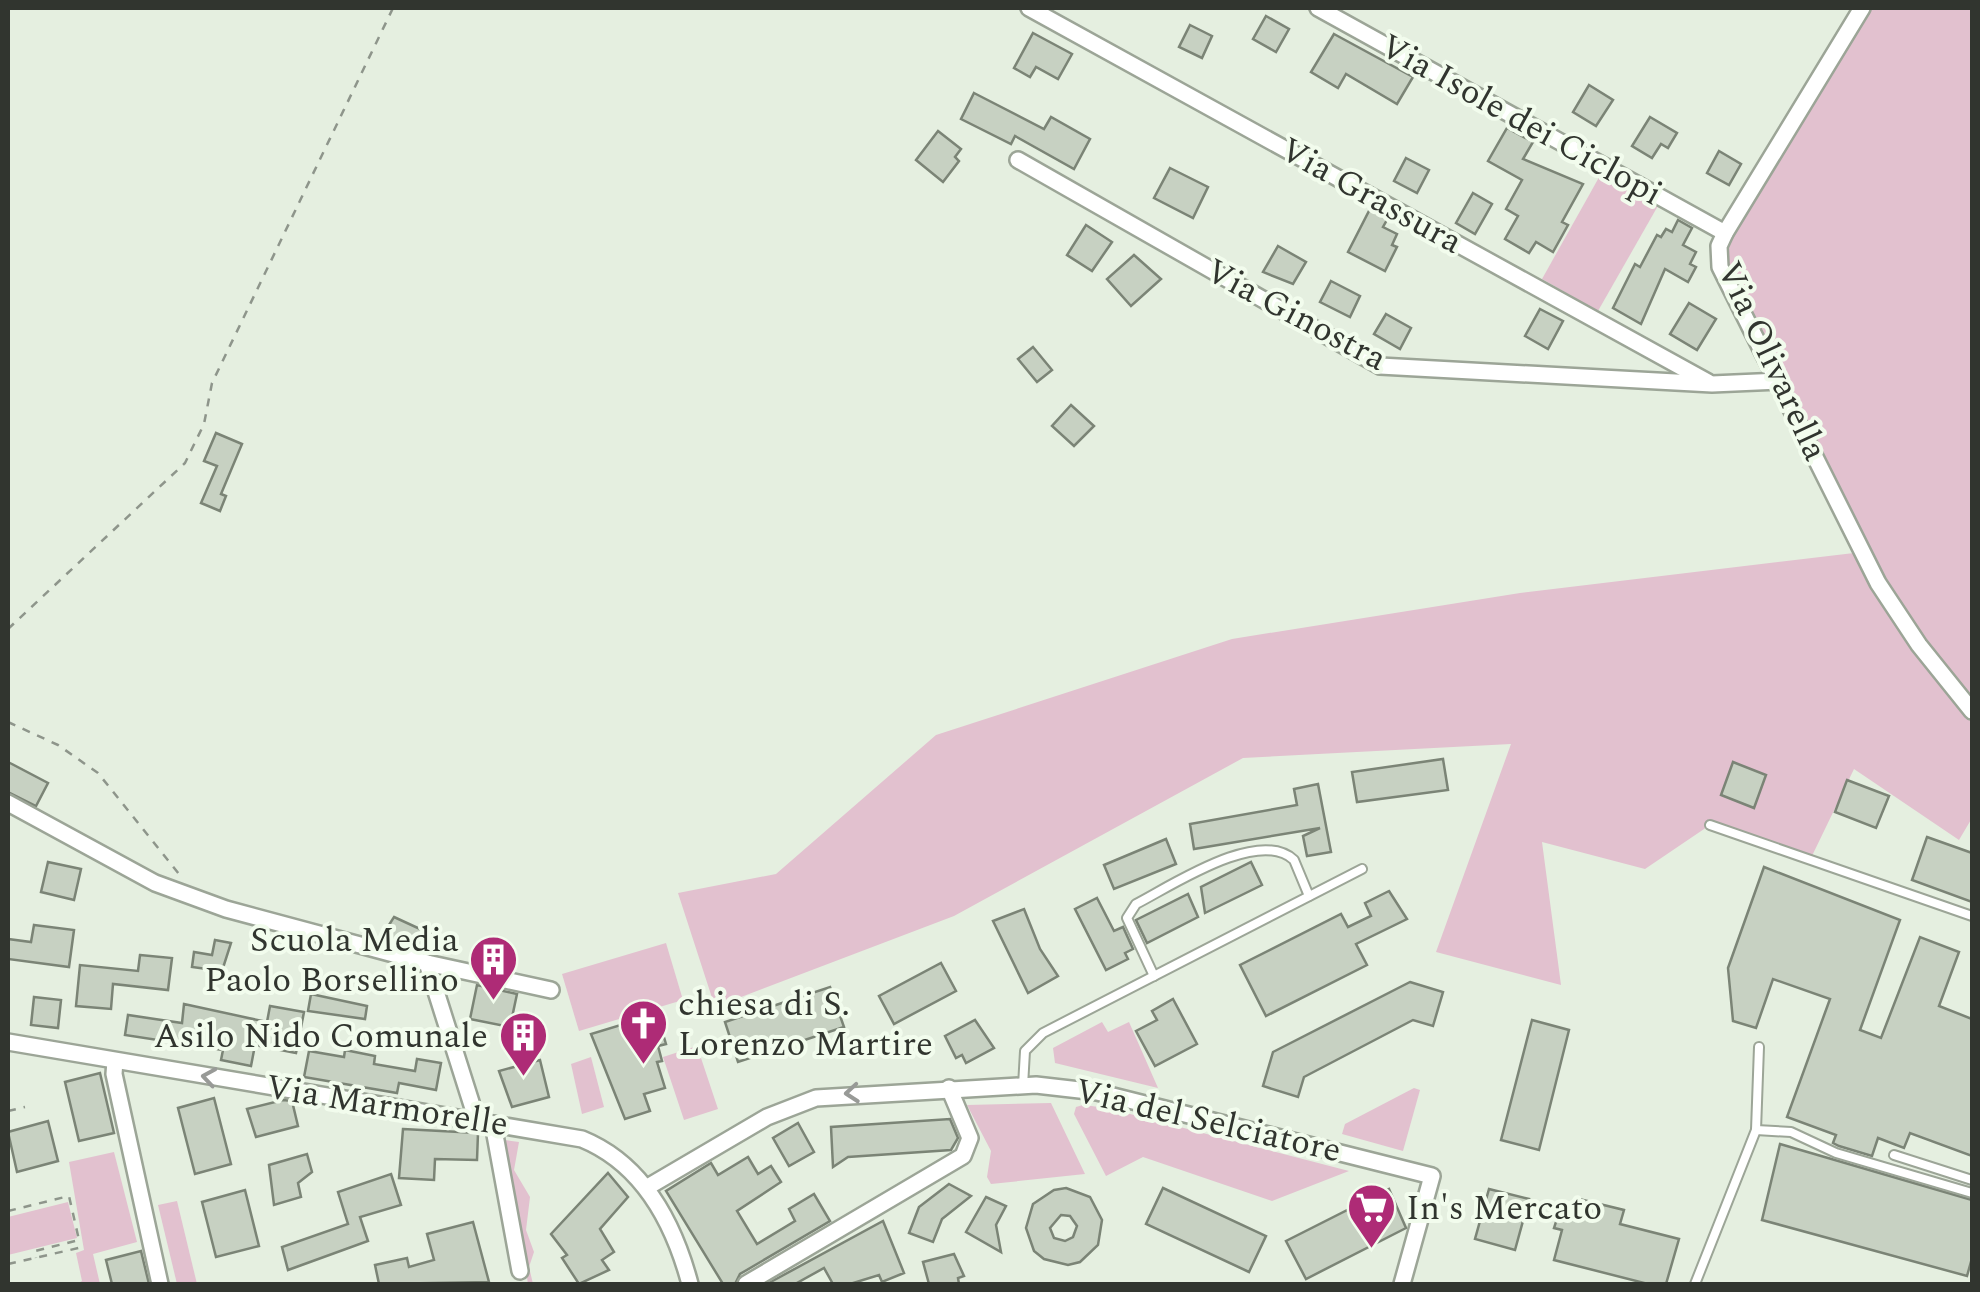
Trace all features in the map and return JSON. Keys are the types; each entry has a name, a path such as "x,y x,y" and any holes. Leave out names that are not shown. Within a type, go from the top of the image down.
{"street":[{"name":"Via Grassura","path":"1029,8 1712,384"},
{"name":"Via Isole dei Ciclopi","path":"1318,8 1724,233"},
{"name":"Via Olivarella","path":"1862,8 1724,233 1719,246 1720,267 1878,583 1972,711"},
{"name":"Via Ginostra","path":"1018,160 1380,366 1712,384 1780,381"},
{"path":"8,803 184,894 282,926 550,990"},
{"path":"427,963 462,1074 485,1123 520,1271"},
{"name":"Via Marmorelle","path":"8,1042 586,1141 646,1188 665,1217 690,1284"},
{"path":"115,1061 114,1074 160,1284"},
{"name":"Via del Selciatore","path":"646,1188 797,1103 837,1094 1070,1087 1432,1176 1402,1284"},
{"path":"746,1284 963,1156 970,1138 950,1088"}],"lane":[{"path":"1710,825 1972,916"},
{"path":"1154,976 1128,924 1127,912 1136,904 1228,857 1272,850 1294,860 1309,896"},
{"path":"1022,1086 1022,1058 1033,1040 1362,868"},
{"path":"1696,1284 1756,1130 1760,1046"},
{"path":"1756,1130 1790,1132 1836,1153 1972,1193"},
{"path":"1894,1155 1972,1180"}],"path":[{"path":"8,629 185,463 204,424 212,383 393,8"},
{"path":"8,722 58,744 98,773 185,881 184,894"},
{"path":"8,1111 25,1106"},
{"path":"8,1210 69,1196 79,1240 35,1251 36,1258"},
{"path":"8,1264 82,1247"}],"shaded area":[{"path":"1862,8 1972,8 1972,818 1959,840 1854,769 1810,860 1710,825 1645,869 1542,842 1561,985 1436,952 1511,744 1243,758 954,916 715,1007 678,893 776,874 936,735 1232,639 1520,593 1854,553 1780,381 1720,267 1725,233"},
{"path":"1602,172 1659,204 1598,311 1542,279"},
{"path":"666,943 683,1000 579,1031 562,974"},
{"path":"1102,1022 1108,1032 1129,1022 1158,1088 1055,1063 1053,1048"},
{"path":"697,1046 718,1109 684,1120 663,1057"},
{"path":"591,1057 604,1107 582,1114 571,1064"},
{"path":"1414,1088 1420,1090 1403,1151 1342,1134 1345,1124"},
{"path":"1051,1103 1085,1174 991,1184 987,1177 991,1151 967,1105"},
{"path":"1083,1105 1349,1171 1272,1201 1143,1157 1106,1176 1074,1114 1076,1107"},
{"path":"505,1140 519,1142 514,1170 530,1197 526,1230 534,1252 529,1267 533,1284 528,1284"},
{"path":"114,1152 137,1242 93,1254 100,1284 77,1284 82,1281 76,1253 84,1250 69,1162"},
{"path":"177,1201 197,1284 177,1284 158,1205"},
{"path":"68,1202 77,1238 8,1255 8,1217"}],"building":[{"path":"1266,16 1289,29 1276,52 1253,39"},
{"path":"1190,25 1212,36 1202,58 1179,47"},
{"path":"1033,33 1072,54 1058,79 1036,67 1030,77 1014,68"},
{"path":"1334,34 1413,77 1397,104 1346,74 1338,88 1311,72"},
{"path":"1589,85 1613,100 1596,126 1573,112"},
{"path":"974,93 1044,129 1051,117 1090,139 1074,169 1015,136 1011,144 961,119"},
{"path":"1650,117 1677,133 1668,148 1661,144 1652,158 1632,146"},
{"path":"1507,128 1533,142 1523,159 1583,184 1562,222 1568,225 1553,252 1536,242 1529,253 1505,239 1518,216 1506,209 1522,180 1488,161"},
{"path":"938,131 961,149 955,157 959,161 943,182 916,160"},
{"path":"1719,151 1741,164 1729,185 1707,173"},
{"path":"1406,158 1429,170 1417,193 1394,181"},
{"path":"1170,168 1208,187 1193,218 1154,198"},
{"path":"1473,193 1492,204 1475,234 1456,223"},
{"path":"1370,209 1388,218 1383,227 1397,234 1392,245 1397,247 1385,271 1348,252"},
{"path":"1678,220 1692,228 1683,245 1696,252 1690,264 1696,267 1688,282 1665,269 1641,324 1613,308 1635,264 1640,267 1657,235 1661,237 1666,229 1672,232"},
{"path":"1086,225 1112,242 1092,271 1067,255"},
{"path":"1278,246 1306,262 1293,284 1263,272"},
{"path":"1134,255 1161,279 1131,306 1107,279"},
{"path":"1331,281 1360,296 1350,317 1320,302"},
{"path":"1689,303 1716,319 1697,350 1670,334"},
{"path":"1540,309 1563,321 1548,349 1525,336"},
{"path":"1386,314 1411,328 1400,349 1374,334"},
{"path":"1033,347 1052,370 1037,382 1018,359"},
{"path":"1071,405 1094,426 1074,446 1052,426"},
{"path":"216,433 242,444 221,494 226,496 220,511 201,503 217,466 204,461"},
{"path":"1443,759 1448,790 1357,802 1352,772"},
{"path":"8,762 48,783 36,806 8,792"},
{"path":"1733,762 1766,775 1754,808 1721,795"},
{"path":"1847,780 1889,796 1876,828 1835,812"},
{"path":"1318,784 1331,852 1307,856 1303,836 1320,828 1194,849 1190,824 1297,805 1294,789"},
{"path":"1927,837 1972,853 1972,902 1912,880"},
{"path":"1166,839 1176,864 1114,889 1104,865"},
{"path":"48,862 81,869 74,900 41,892"},
{"path":"1251,862 1262,885 1205,913 1201,887"},
{"path":"1764,867 1900,920 1860,1030 1881,1038 1920,937 1959,952 1939,1006 1972,1019 1972,1156 1910,1133 1904,1148 1878,1138 1872,1156 1839,1146 1833,1143 1836,1135 1787,1117 1830,999 1773,979 1756,1028 1733,1021 1728,968"},
{"path":"1389,891 1407,919 1356,944 1367,965 1266,1016 1240,965 1341,914 1348,927 1371,916 1365,903"},
{"path":"1188,894 1198,917 1147,943 1136,920"},
{"path":"1097,898 1114,931 1123,927 1133,949 1125,953 1128,959 1106,970 1075,909"},
{"path":"1024,909 1040,949 1058,976 1028,993 993,921"},
{"path":"394,917 431,934 428,952 380,939"},
{"path":"34,925 74,930 69,967 8,959 8,939 31,942"},
{"path":"215,940 231,943 222,971 192,967 194,952 212,955"},
{"path":"140,955 172,958 168,990 113,984 111,1009 76,1006 80,965 138,971"},
{"path":"941,963 956,991 894,1024 879,996"},
{"path":"1410,982 1443,992 1433,1026 1413,1020 1304,1077 1298,1097 1263,1086 1273,1052"},
{"name":"Scuola Media Paolo Borsellino","path":"477,985 517,994 510,1027 470,1019"},
{"path":"830,987 844,1027 738,1062 725,1022"},
{"path":"311,994 367,1006 365,1019 308,1011"},
{"path":"34,997 61,1000 58,1028 31,1025"},
{"path":"1173,999 1197,1044 1155,1066 1136,1031 1157,1020 1152,1011"},
{"path":"184,1004 267,1022 270,1006 304,1012 296,1053 255,1045 251,1066 221,1060 223,1050 125,1035 128,1015 182,1023"},
{"name":"chiesa di S. Lorenzo Martire","path":"657,1014 666,1044 658,1046 662,1061 657,1062 665,1088 644,1094 650,1111 625,1119 591,1034"},
{"path":"975,1020 994,1048 966,1063 962,1055 956,1058 945,1036"},
{"path":"1532,1020 1569,1030 1539,1150 1501,1140"},
{"path":"345,1050 375,1056 374,1064 415,1071 417,1059 441,1063 436,1090 399,1083 397,1093 304,1077 309,1051 344,1057"},
{"name":"Asilo Nido Comunale","path":"540,1060 549,1097 512,1107 499,1071"},
{"path":"100,1073 114,1133 79,1141 65,1082"},
{"path":"214,1098 231,1164 195,1174 178,1108"},
{"path":"292,1101 298,1126 256,1137 247,1109"},
{"path":"950,1119 958,1138 951,1150 848,1157 833,1167 831,1127"},
{"path":"48,1121 58,1161 17,1172 8,1132"},
{"path":"798,1123 814,1152 789,1166 773,1138"},
{"path":"403,1129 478,1133 477,1160 435,1159 434,1180 399,1178"},
{"path":"1780,1144 1972,1200 1972,1258 1967,1276 1762,1220"},
{"path":"307,1154 312,1172 298,1183 301,1197 274,1205 269,1165"},
{"path":"748,1157 758,1174 771,1166 781,1182 737,1211 757,1244 795,1221 789,1209 814,1194 830,1221 740,1274 735,1284 723,1284 666,1191 711,1163 718,1175"},
{"path":"608,1173 628,1197 600,1229 614,1252 602,1260 609,1270 579,1284 562,1258 567,1255 551,1234"},
{"path":"391,1174 401,1205 360,1217 368,1241 288,1270 282,1247 348,1224 338,1192"},
{"path":"949,1184 971,1196 942,1219 933,1242 909,1233 919,1207"},
{"path":"1066,1188 1090,1197 1102,1220 1098,1245 1080,1262 1068,1265 1044,1259 1034,1251 1026,1228 1033,1204 1054,1190","holes":["1061,1215 1070,1216 1077,1226 1073,1237 1065,1241 1054,1238 1050,1228"]},
{"path":"1163,1188 1266,1236 1249,1272 1146,1224"},
{"path":"1389,1189 1406,1228 1306,1279 1286,1241"},
{"path":"1489,1189 1529,1199 1515,1250 1475,1239"},
{"path":"245,1190 259,1246 216,1257 202,1202"},
{"path":"986,1197 1006,1206 996,1225 1001,1252 966,1232"},
{"path":"1579,1199 1624,1210 1620,1224 1679,1239 1666,1284 1648,1284 1554,1260 1562,1230 1554,1228 1561,1206 1576,1210"},
{"path":"883,1221 904,1273 882,1282 879,1275 850,1284 833,1284 824,1268 795,1284 767,1284"},
{"path":"473,1222 489,1282 379,1284 375,1265 407,1258 409,1267 434,1260 427,1234"},
{"path":"141,1251 149,1284 112,1284 106,1260"},
{"path":"954,1254 964,1276 958,1278 959,1284 929,1284 923,1262"}],"place":[{"name":"Scuola Media Paolo Borsellino","path":"494,1002"},
{"name":"chiesa di S. Lorenzo Martire","path":"643,1066"},
{"name":"Asilo Nido Comunale","path":"523,1078"},
{"name":"In's Mercato","path":"1371,1250"}]}
